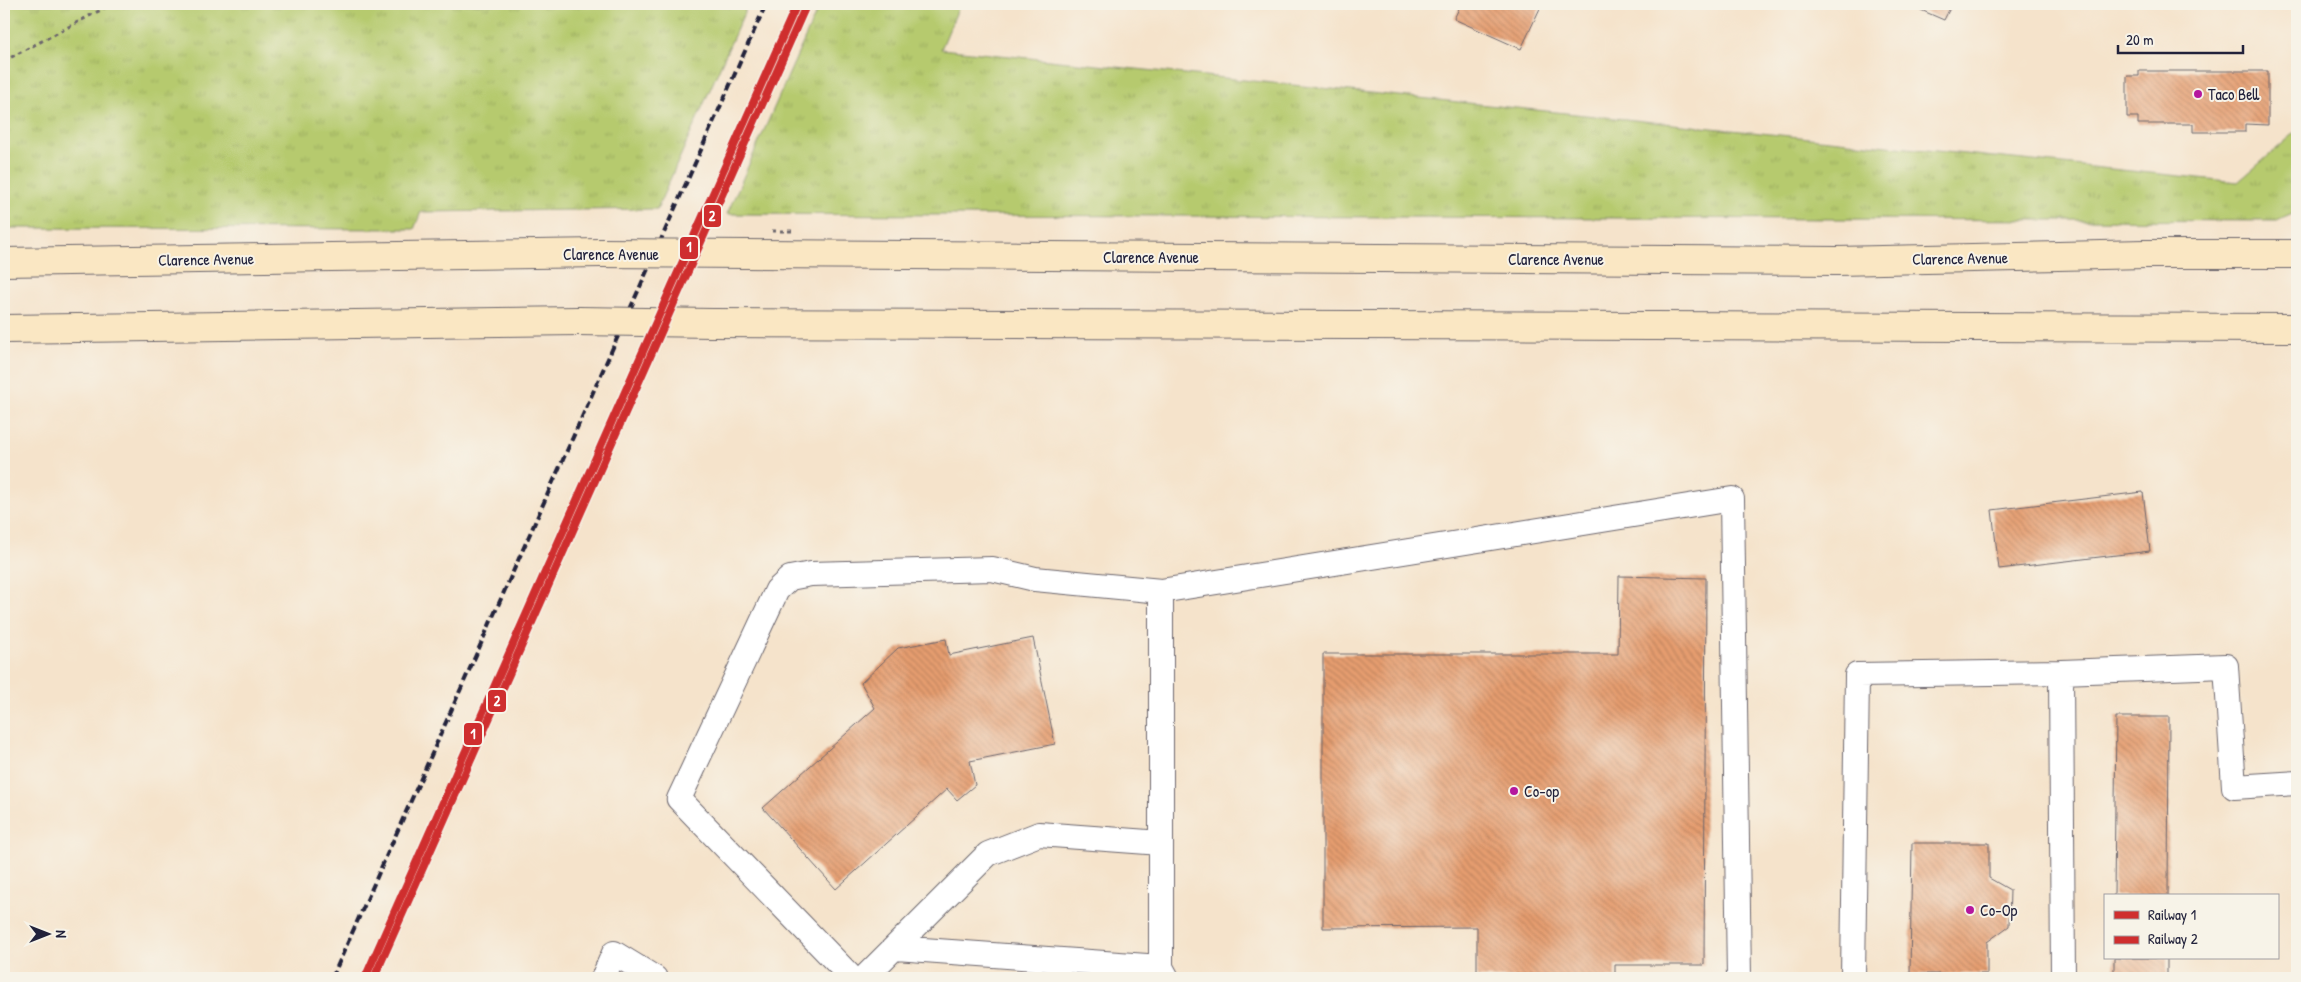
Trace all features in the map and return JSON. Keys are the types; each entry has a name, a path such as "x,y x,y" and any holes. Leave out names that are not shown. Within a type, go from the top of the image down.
{"main road":[{"name":"Clarence Avenue","path":"4,262 601,253 1837,261 2144,254 2297,254"},
{"path":"4,329 578,321 2297,328"}],"lane":[{"path":"852,978 679,799 777,590 790,578 811,574 992,569 1035,579 1161,591 1732,499 1739,978"},
{"path":"896,948 1164,972 1160,843 1161,591"},
{"path":"1853,978 1857,674 2061,672 2226,666 2234,787 2297,783"},
{"path":"2061,672 2062,978"},
{"path":"864,978 988,854 1039,834 1160,843"},
{"path":"603,978 614,954 656,978"}],"path":[{"path":"4,60 112,4"}],"green space":[{"path":"4,4 748,4 657,209 421,212 414,229 4,228"},
{"path":"820,4 960,4 941,49 2238,182 2297,131 2297,212 2277,221 727,214"}],"building":[{"path":"1461,4 1542,4 1521,49 1454,19"},
{"path":"1907,4 1952,4 1944,20"},
{"path":"2139,71 2268,71 2268,125 2245,124 2245,132 2193,132 2193,124 2138,124 2138,117 2127,117 2127,76 2139,76"},
{"path":"2143,492 2150,551 1999,569 1992,510"},
{"name":"Co-op","path":"1619,576 1706,578 1704,965 1615,965 1615,978 1477,978 1477,927 1323,928 1323,654 1618,654"},
{"path":"1033,638 1055,744 970,761 975,785 957,800 947,789 836,889 763,808 875,708 861,683 898,648 946,639 949,655"},
{"path":"2116,717 2169,717 2168,894 2114,894"},
{"path":"1912,843 1989,843 1989,878 2010,890 2009,926 1987,942 1987,974 1910,974"},
{"path":"2114,960 2167,960 2167,978 2114,978"}],"railway":[{"path":"332,978 766,4"}],"rail line":[{"name":"1","path":"365,978 797,4"},
{"name":"2","path":"374,978 805,8"}],"place":[{"name":"Taco Bell","path":"2198,94"},
{"name":"Co-op","path":"1514,791"},
{"name":"Co-Op","path":"1970,910"}]}
